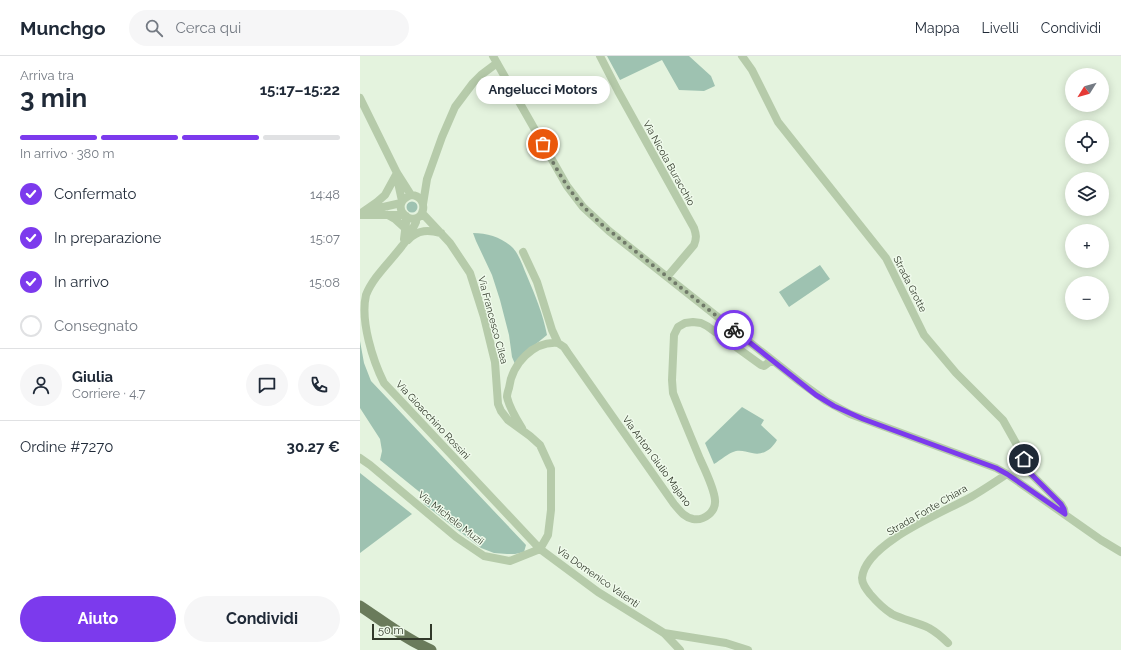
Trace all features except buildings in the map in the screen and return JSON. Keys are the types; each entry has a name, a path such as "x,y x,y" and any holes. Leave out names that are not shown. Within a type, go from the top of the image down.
{"main road":[{"path":"360,597 372,614"},
{"path":"360,606 394,630 431,650"}],"street":[{"name":"Via Nicola Buracchio","path":"600,56 696,234 694,244 667,277"},
{"name":"Strada Grotte","path":"742,56 752,70 778,122 886,258 924,335 956,373 1003,420 1030,473 1061,504 1065,514"},
{"path":"360,215 402,202 405,198 412,195 427,179 442,137 455,107 473,83 495,58 558,171 576,199 609,231 816,395 834,406 870,421 996,468 1121,552"},
{"path":"360,98 397,173 412,195 420,199 420,213 412,219 405,216 387,214 360,215"},
{"path":"397,173 402,202 401,210 405,216 406,229 404,245"},
{"path":"360,215 385,194 397,173"},
{"name":"Via Gioacchino Rossini","path":"427,179 425,195 416,222 404,245 374,281 363,304 362,318 374,362 384,384 540,549"},
{"name":"Via Francesco Cilea","path":"425,195 430,216 470,273 484,317 495,362 498,404 501,411 508,420 540,445 551,469 551,510 548,535 540,549"},
{"name":"Via Francesco Cilea","path":"420,213 443,234"},
{"path":"387,214 396,219 406,229"},
{"path":"404,245 411,237 422,231 432,231 443,234"},
{"name":"Via Anton Giulio Majano","path":"523,252 537,282 552,330 558,343 564,347 674,504 687,517 697,519 707,516 712,512 715,505 715,498 673,394 672,380 674,335 678,327 685,323 701,323 716,332 761,365 764,366 772,360"},
{"name":"Via Francesco Cilea","path":"524,432 507,397 509,381 522,358 534,348 546,343 558,343"},
{"name":"Via Michele Muzii","path":"360,458 456,537 484,556 510,561 540,549"},
{"name":"Strada Fonte Chiara","path":"948,643 931,629 898,616 886,609 863,586 862,579 864,572 869,562 876,554 904,532 971,496 1007,474"},
{"name":"Via Domenico Valenti","path":"540,549 598,592 664,633 680,650"},
{"name":"Via Domenico Valenti","path":"664,633 726,643 748,650"}],"green space":[{"path":"607,56 689,56 711,76 715,86 704,91 679,90 662,60 620,80"},
{"path":"412,201 416,203 418,207 416,211 412,213 408,211 406,207 408,203"},
{"path":"473,233 495,237 505,241 513,248 518,254 541,312 547,335 526,352 515,364 512,357 509,335 500,300 492,275"},
{"path":"820,265 830,279 789,307 779,292"},
{"path":"360,341 364,363 371,381 526,545 524,552 515,554 494,553 481,548 424,504 422,494 380,460 382,451 380,439 360,408"},
{"path":"742,407 764,420 761,425 777,440 770,449 763,453 756,454 736,451 714,464 705,443"},
{"path":"360,473 412,514 360,553"}],"way so far":[{"path":"543,144 571,192 583,207 609,231 734,330"}],"place":[{"name":"Angelucci Motors","path":"543,144"}],"route":[{"path":"734,330 816,395 834,406 863,419 996,468 1065,514 1061,504 1030,473 1024,459"}]}
